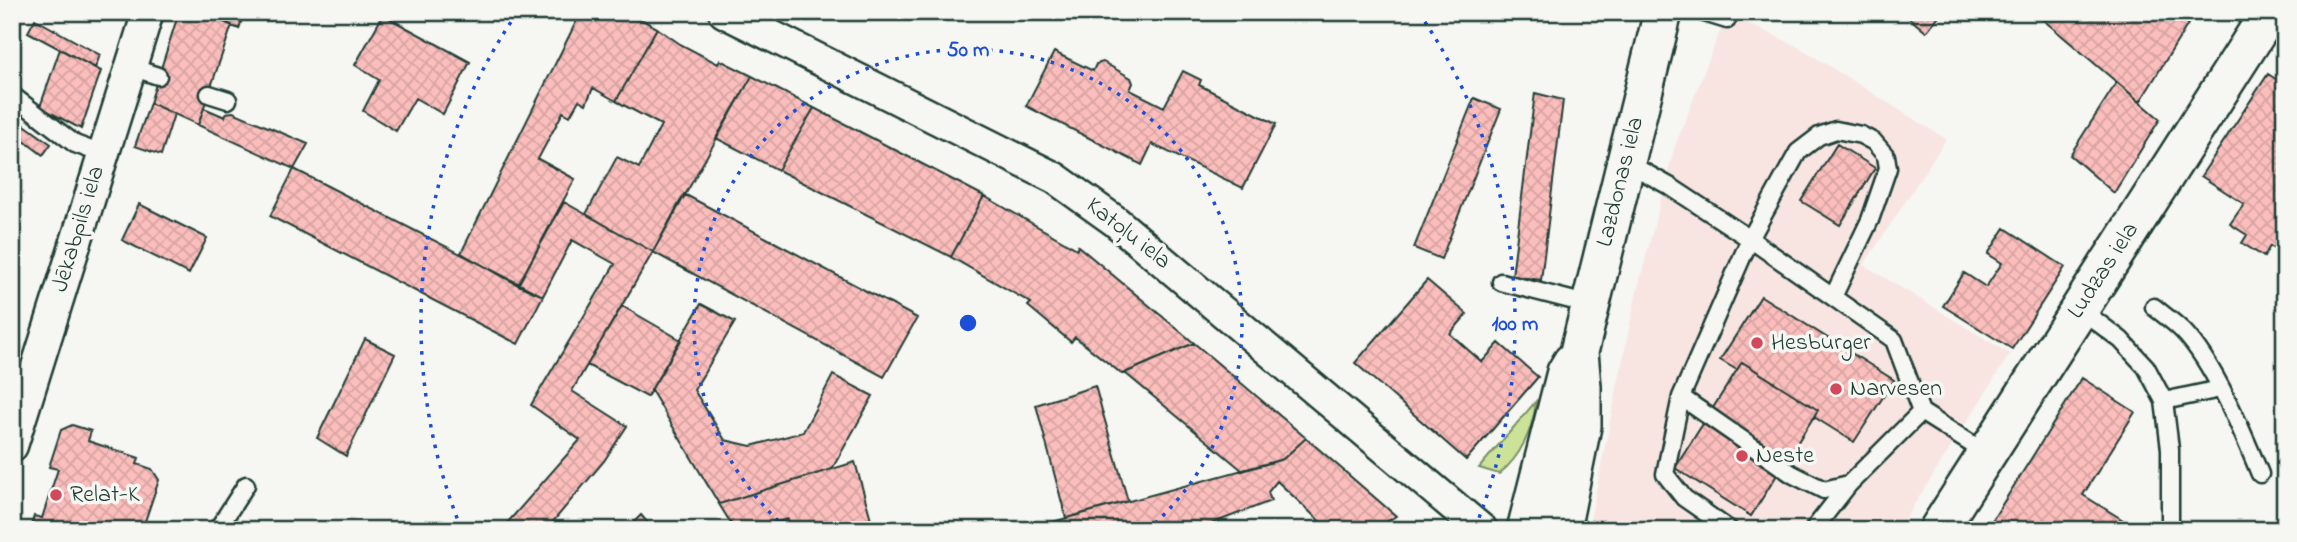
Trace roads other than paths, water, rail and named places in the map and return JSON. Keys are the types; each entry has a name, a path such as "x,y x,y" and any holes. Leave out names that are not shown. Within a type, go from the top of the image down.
{"street":[{"name":"Jēkabpils iela","path":"12,446 102,154 144,71 148,12"},
{"name":"Katoļu iela","path":"724,12 1055,178 1115,221 1482,530"},
{"name":"Lazdonas iela","path":"1561,530 1582,426 1583,387 1579,352 1662,12"},
{"name":"Ludzas iela","path":"1938,530 2270,12"},
{"name":"Lazdonas iela","path":"1526,530 1566,372 1579,352"}],"lane":[{"path":"1701,12 1727,20"},
{"path":"209,94 228,100"},
{"path":"12,95 75,144 102,154"},
{"path":"1730,530 1685,498 1665,474 1681,397 1750,239 1798,152 1819,136 1836,130 1861,135 1874,142 1886,156 1888,168 1870,220 1833,297"},
{"path":"1626,162 1671,187 1750,239 1894,340 1921,412 1986,453"},
{"path":"1501,282 1590,305"},
{"path":"2154,307 2184,332 2220,389 2260,474"},
{"path":"2080,309 2121,340 2146,367 2164,401 2170,449 2170,530"},
{"path":"2164,401 2220,389"},
{"path":"1681,397 1792,474 1824,490 1849,484"},
{"path":"1813,530 1849,484 1921,412"},
{"path":"217,530 246,485"}],"place":[{"name":"Hesburger","path":"1757,343"},
{"name":"Narvesen","path":"1836,389"},
{"name":"Neste","path":"1742,456"},
{"name":"Relat-K","path":"56,495"}]}
